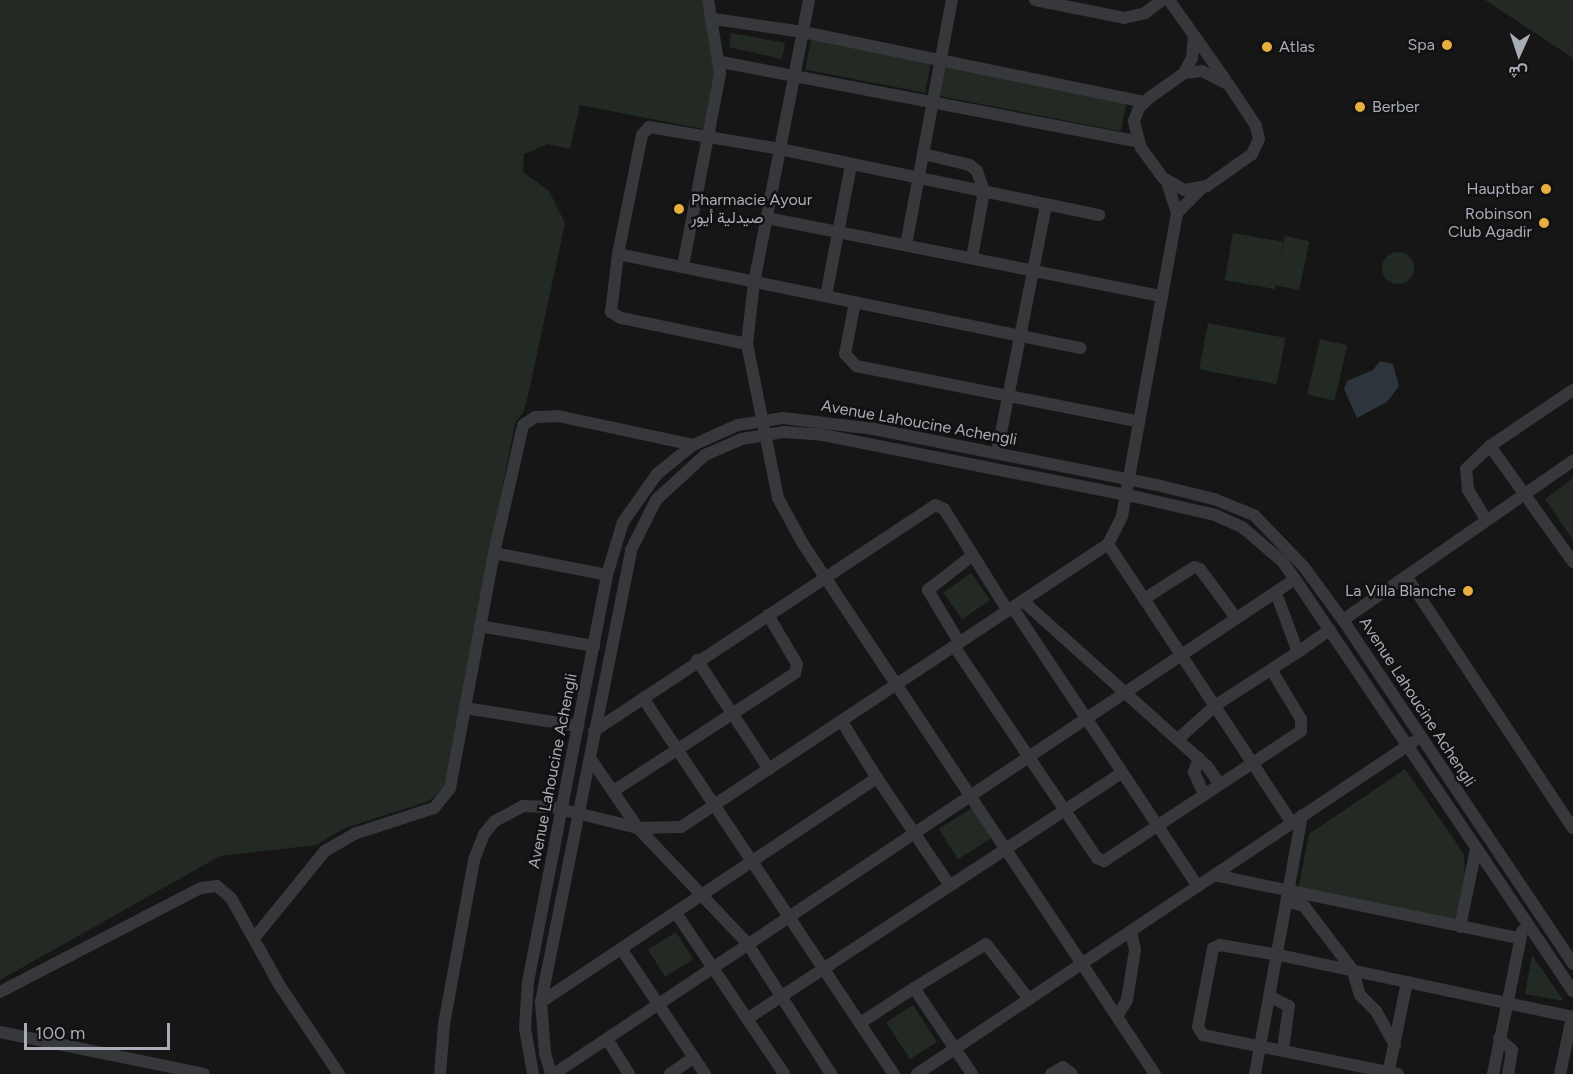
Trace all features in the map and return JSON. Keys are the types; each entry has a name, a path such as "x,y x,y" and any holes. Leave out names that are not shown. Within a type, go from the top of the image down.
{"street":[{"path":"683,266 721,62 714,19 708,0"},
{"path":"809,0 754,282 747,344 760,421 778,498 825,577 1119,1013 1155,1074"},
{"path":"906,245 952,0"},
{"path":"1035,0 1133,18 1162,0"},
{"path":"1169,0 1258,130 1259,143 1252,154 1201,189 1177,213"},
{"path":"714,19 803,32 1144,102"},
{"path":"440,1074 444,1024 474,860 481,841 495,821 523,806 563,810 638,828 681,827 717,806 1108,544 1122,516 1137,421 1177,213 1167,182 1137,141 1134,121 1144,102 1184,73 1192,58 1194,37"},
{"path":"721,62 1137,141"},
{"path":"1184,73 1209,72 1229,85"},
{"path":"747,344 614,316 610,307 618,254 644,130 656,128 780,149 1100,215"},
{"path":"923,154 970,165 977,171 984,191 972,258"},
{"path":"826,296 851,165"},
{"path":"1167,182 1184,190 1201,189"},
{"path":"996,453 1046,205"},
{"path":"767,218 1162,296"},
{"path":"618,254 1081,348"},
{"path":"855,302 845,354 850,363 1137,421"},
{"path":"1485,518 1465,479 1466,469 1490,446 1573,390"},
{"path":"255,937 325,851 338,842 434,808 445,798 450,788 520,429 529,419 550,416 586,420 693,445"},
{"name":"Avenue Lahoucine Achengli","path":"533,1074 524,1013 607,575 623,522 641,492 693,445 713,433 760,421 803,419 996,453 1214,499 1254,515 1304,567 1343,620 1419,738 1573,964"},
{"name":"Avenue Lahoucine Achengli","path":"553,1074 545,1053 541,1002 631,550 646,516 667,487 705,455 724,445 784,432 824,435 1124,495 1215,515 1242,527 1282,561 1295,579 1573,991"},
{"path":"1490,446 1573,562"},
{"path":"1343,620 1485,518 1573,461"},
{"path":"594,730 935,505 944,509 973,555 1015,607 1156,827 1198,886"},
{"path":"1108,544 1253,762 1297,819 1289,897 1255,1074"},
{"path":"494,553 607,575"},
{"path":"973,555 928,590 957,644 1027,756 1100,860 1156,827 1219,783 1296,736 1303,726 1272,671"},
{"path":"1144,599 1194,567 1200,570 1236,618"},
{"path":"1406,576 1573,828"},
{"path":"553,1074 1295,579"},
{"path":"1276,593 1298,652"},
{"path":"1015,607 1126,691 1199,758 1219,783"},
{"path":"615,790 798,669 768,615"},
{"path":"480,626 594,646"},
{"path":"1178,739 1216,705 1272,671 1330,630"},
{"path":"697,660 770,769"},
{"path":"643,698 894,1074"},
{"path":"465,708 579,726"},
{"path":"842,722 950,886"},
{"path":"917,1074 1419,738"},
{"path":"590,758 615,790 638,828 704,893 747,943 831,1074"},
{"path":"1199,758 1194,772 1204,794"},
{"path":"747,1019 1121,772"},
{"path":"541,1002 877,778"},
{"path":"1460,927 1476,849"},
{"path":"1214,875 1289,897 1518,938"},
{"path":"0,993 209,886 227,893 255,937 280,986 339,1074"},
{"path":"1289,897 1304,906 1352,969 1360,995 1376,1011 1395,1045"},
{"path":"676,913 784,1074"},
{"path":"1492,1074 1518,938 1526,923"},
{"path":"1119,1013 1127,1000 1135,950 1131,931"},
{"path":"860,1023 986,944 1029,999"},
{"path":"1407,982 1392,1073 1261,1044 1203,1035 1198,1027 1215,946 1352,969 1572,1017 1560,1074"},
{"path":"622,950 705,1074"},
{"path":"914,988 972,1074"},
{"path":"1270,997 1289,1006 1283,1049"},
{"path":"0,1032 164,1070 204,1074"},
{"path":"1499,1038 1512,1050 1508,1074"},
{"path":"607,1039 629,1074"},
{"path":"670,1074 694,1057"},
{"path":"1051,1074 1063,1067 1072,1074"}],"shaded area":[{"path":"0,0 702,0 717,66 703,129 580,105 570,149 548,144 524,154 523,172 549,191 565,223 524,411 515,423 444,787 429,801 345,828 316,845 220,856 0,980"},
{"path":"1485,0 1573,0 1573,58"},
{"path":"731,33 785,43 782,59 729,47"},
{"path":"811,40 931,63 925,93 805,69"},
{"path":"943,66 1127,102 1121,131 937,95"},
{"path":"1233,233 1283,242 1275,289 1225,280"},
{"path":"1285,236 1309,241 1299,290 1275,285"},
{"path":"1398,252 1410,256 1414,268 1410,280 1398,284 1386,280 1382,268 1386,256"},
{"path":"1208,323 1286,338 1277,384 1199,369"},
{"path":"1320,339 1347,345 1334,401 1307,395"},
{"path":"1380,361 1393,364 1399,386 1387,402 1357,418 1344,389 1347,381 1373,370"},
{"path":"1573,478 1573,540 1545,499"},
{"path":"971,573 990,600 962,620 943,593"},
{"path":"1405,769 1464,854 1465,877 1455,921 1298,890 1309,834"},
{"path":"972,808 991,839 958,859 939,829"},
{"path":"676,932 693,959 665,977 648,949"},
{"path":"1532,955 1564,1001 1525,994"},
{"path":"913,1005 937,1042 910,1059 886,1022"}],"place":[{"name":"Spa","path":"1447,45"},
{"name":"Atlas","path":"1267,47"},
{"name":"Berber","path":"1360,107"},
{"name":"Hauptbar","path":"1546,189"},
{"name":"Pharmacie Ayour صيدلية أيور","path":"679,209"},
{"name":"Robinson Club Agadir","path":"1544,223"},
{"name":"La Villa Blanche","path":"1468,591"}]}
